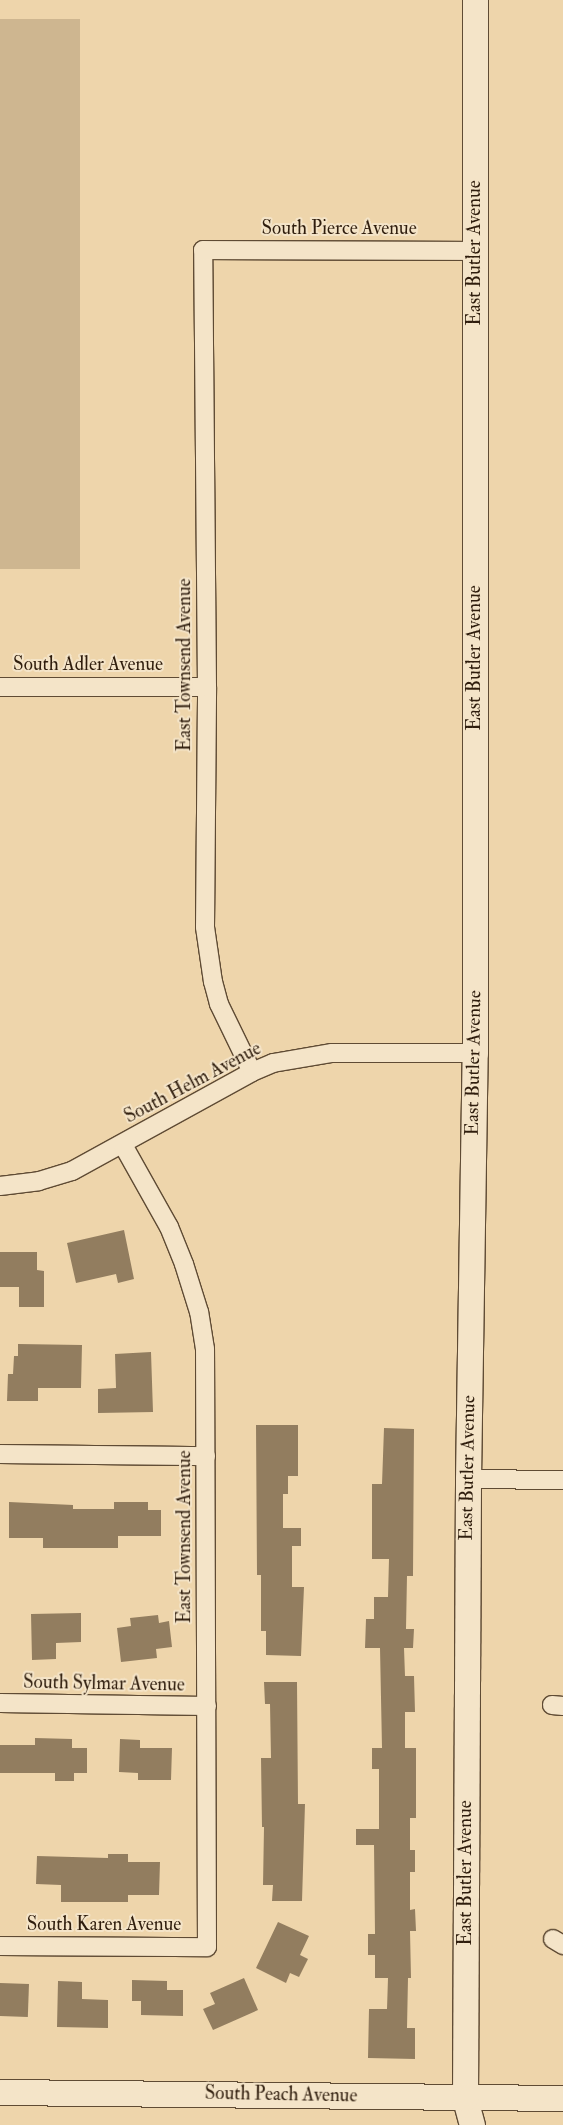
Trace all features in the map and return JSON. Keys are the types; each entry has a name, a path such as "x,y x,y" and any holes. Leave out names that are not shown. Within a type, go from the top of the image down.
{"street":[{"name":"East Butler Avenue","path":"472,2125 465,2098 468,1479 475,1053 475,0"},
{"name":"South Pierce Avenue","path":"203,250 475,251"},
{"name":"East Townsend Avenue","path":"203,250 207,687 205,928 208,954 219,1004 252,1072"},
{"name":"South Adler Avenue","path":"0,687 207,687"},
{"name":"South Helm Avenue","path":"0,1186 16,1185 57,1177 123,1145 252,1072 292,1058 332,1053 475,1053"},
{"name":"East Townsend Avenue","path":"123,1145 169,1227 192,1287 205,1349 207,1947"},
{"path":"0,1454 206,1456"},
{"path":"468,1479 563,1480"},
{"name":"South Sylmar Avenue","path":"0,1703 207,1706"},
{"name":"South Karen Avenue","path":"0,1946 207,1947"},
{"name":"South Peach Avenue","path":"0,2092 563,2098"}],"shaded area":[{"path":"0,19 80,19 80,569 0,569"}],"building":[{"path":"124,1230 134,1279 118,1283 116,1274 76,1283 67,1243"},
{"path":"0,1252 37,1252 37,1270 44,1271 44,1307 19,1307 19,1287 0,1287"},
{"path":"18,1344 82,1345 81,1388 38,1388 38,1401 7,1401 8,1374 13,1374 14,1356 18,1356"},
{"path":"151,1352 153,1412 98,1413 98,1389 116,1388 115,1354"},
{"path":"256,1425 298,1425 298,1476 288,1476 288,1494 283,1494 283,1528 301,1528 301,1546 292,1546 292,1587 304,1587 301,1656 266,1655 266,1631 261,1631 261,1575 257,1575"},
{"path":"384,1428 414,1429 413,1576 407,1576 406,1629 414,1629 413,1648 404,1648 405,1676 414,1676 415,1712 405,1712 405,1748 416,1748 416,1818 410,1818 410,1850 415,1850 415,1872 410,1872 410,1910 415,1909 416,1931 410,1931 411,1978 408,1978 407,2028 415,2028 415,2059 368,2058 369,2009 387,2009 388,1978 375,1978 375,1955 368,1955 368,1934 375,1934 374,1845 356,1845 356,1829 379,1829 379,1769 372,1769 372,1748 382,1748 380,1648 365,1648 366,1619 374,1619 374,1597 388,1597 389,1559 372,1559 372,1484 382,1484"},
{"path":"9,1502 73,1505 73,1509 114,1509 114,1502 148,1502 148,1510 161,1510 161,1536 118,1536 118,1548 43,1548 43,1538 9,1538"},
{"path":"81,1613 81,1642 56,1643 56,1659 32,1660 31,1614"},
{"path":"158,1615 159,1623 169,1621 172,1647 156,1649 157,1658 121,1662 117,1628 131,1626 130,1618"},
{"path":"264,1682 297,1682 298,1804 305,1804 302,1901 272,1901 273,1885 263,1885 264,1827 262,1827 261,1758 271,1758 270,1704 265,1704"},
{"path":"35,1738 72,1739 72,1748 87,1748 87,1773 74,1773 74,1781 55,1781 55,1773 0,1773 0,1745 35,1745"},
{"path":"120,1739 140,1740 140,1748 172,1748 171,1780 138,1780 138,1773 119,1772"},
{"path":"108,1854 128,1854 128,1862 160,1862 159,1895 128,1895 128,1902 61,1902 61,1885 36,1884 37,1856 108,1858"},
{"path":"278,1922 309,1936 300,1955 308,1959 299,1977 290,1973 286,1983 256,1968"},
{"path":"244,1978 258,2010 213,2030 203,2009 215,2004 210,1993"},
{"path":"132,1980 167,1981 167,1990 183,1990 183,2016 141,2015 141,2001 132,2001"},
{"path":"58,1981 82,1982 82,1999 108,2000 108,2028 57,2027"},
{"path":"0,1983 29,1984 28,2017 0,2016"}]}
